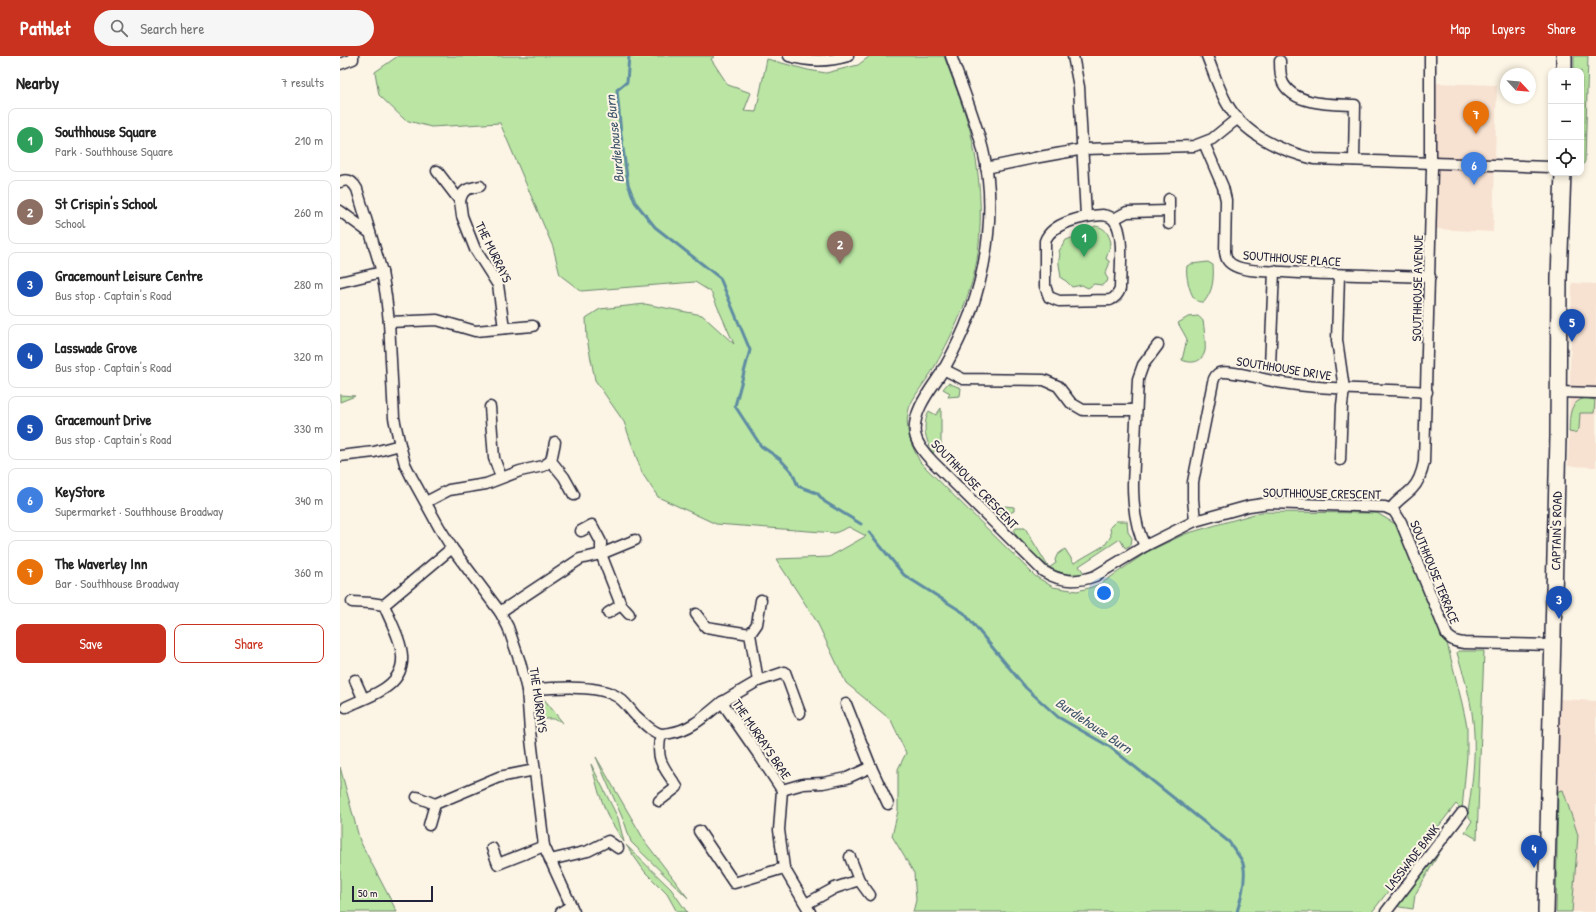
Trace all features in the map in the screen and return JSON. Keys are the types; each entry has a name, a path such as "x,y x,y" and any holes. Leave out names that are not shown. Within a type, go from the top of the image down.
{"main road":[{"path":"1564,56 1564,68"},
{"name":"CAPTAIN'S ROAD","path":"1546,912 1563,176"}],"street":[{"path":"789,56 816,61 833,60 848,56"},
{"name":"SOUTHHOUSE CRESCENT","path":"951,56 983,151 989,206 988,238 976,296 969,316 961,336 917,416 915,425 918,442 933,462 1043,571 1062,580 1086,580 1145,546 1195,521 1249,506 1269,503 1377,506 1391,510"},
{"path":"1074,56 1079,87 1084,149 1086,216"},
{"path":"1207,56 1227,103 1238,118 1263,139 1286,151 1314,159 1548,167"},
{"name":"SOUTHHOUSE AVENUE","path":"1391,510 1397,501 1413,488 1422,473 1424,462 1432,168 1430,157 1430,56"},
{"path":"340,64 353,57"},
{"path":"1280,61 1283,83 1297,96 1318,103 1355,105 1354,160"},
{"path":"986,168 1084,149 1186,147 1204,143 1224,131 1238,118"},
{"name":"SOUTHHOUSE PLACE","path":"1204,143 1223,187 1226,200 1225,252 1226,259 1233,266 1274,271 1339,275 1430,276"},
{"name":"THE MURRAYS","path":"437,171 460,201 462,216 475,248 498,285 504,328"},
{"name":"THE MURRAYS","path":"353,173 382,272 389,322 394,418 405,464 452,548 500,612 508,627 520,662 526,690 544,846 573,909 561,912"},
{"path":"340,182 348,181 353,183 357,189"},
{"path":"460,201 462,194 466,190 480,186"},
{"path":"1169,199 1169,224"},
{"path":"340,211 370,233"},
{"path":"1114,219 1127,212 1169,211"},
{"path":"1086,216 1109,216 1114,219 1118,226 1120,241 1120,289 1115,298 1110,300 1060,302 1049,297 1045,286 1046,241 1048,235 1056,227 1086,216"},
{"path":"1270,366 1274,271"},
{"path":"340,282 382,272"},
{"path":"1339,275 1337,340 1344,389 1340,460"},
{"path":"389,322 437,320 475,331 533,326"},
{"path":"1145,546 1138,530 1133,501 1136,410 1140,372 1158,346"},
{"path":"943,369 963,379 1044,380 1058,386 1071,403 1082,410 1136,410"},
{"name":"SOUTHHOUSE DRIVE","path":"1195,521 1193,482 1208,402 1215,375 1220,372 1304,386 1427,392"},
{"path":"1558,392 1596,393"},
{"path":"490,407 494,458 501,477"},
{"path":"426,502 448,490 486,484 501,477 543,466 551,461 555,442"},
{"path":"340,456 374,452 400,445"},
{"path":"551,461 564,477 574,495"},
{"name":"SOUTHHOUSE TERRACE","path":"1391,510 1398,516 1401,522 1447,635 1450,639 1455,642 1464,643 1553,645"},
{"path":"581,531 592,525 601,542 601,554 621,605 629,614"},
{"path":"500,612 580,559 601,554 635,540"},
{"path":"384,606 452,548"},
{"path":"758,681 750,634 757,624 761,600"},
{"path":"352,602 371,603 384,606"},
{"path":"608,613 621,605"},
{"path":"346,708 389,685 395,680 401,670 402,653 384,606"},
{"path":"696,614 706,627 750,634"},
{"name":"THE MURRAYS BRAE","path":"661,734 677,732 694,724 722,702 758,681 785,672 800,713"},
{"path":"355,680 363,698"},
{"path":"526,690 564,688 598,690 615,695 624,702 646,726 661,734 658,748 660,761 677,787 659,801"},
{"name":"THE MURRAYS BRAE","path":"722,702 782,790 779,830 784,868 808,908 834,888 859,880"},
{"path":"846,704 871,767 888,804"},
{"name":"THE MURRAYS BRAE","path":"782,790 803,784 823,783 847,778 871,767"},
{"path":"417,797 435,804 499,777 535,770"},
{"path":"429,825 435,804"},
{"name":"LASSWADE BANK","path":"1386,912 1461,818"},
{"path":"699,831 734,883 784,868"},
{"path":"550,860 588,851 609,837 618,848"},
{"path":"492,848 498,864 544,846"},
{"path":"850,857 859,880 870,896"}],"shaded area":[{"path":"1434,83 1497,85 1493,232 1435,229 1437,171 1433,158"},
{"path":"1572,283 1596,284 1596,467 1568,466"},
{"path":"1559,699 1596,701 1596,912 1555,912"}],"green space":[{"path":"398,56 715,56 711,59 728,85 751,93 744,111 756,112 767,59 808,70 826,73 858,65 870,56 944,56 964,111 973,145 980,192 980,238 972,282 962,311 935,366 909,407 907,420 908,433 920,462 1035,576 1053,587 1077,591 1102,583 1147,552 1185,534 1261,512 1377,513 1397,525 1447,643 1462,703 1467,726 1467,756 1462,810 1456,804 1372,912 913,912 916,900 914,873 892,836 898,811 898,769 906,753 891,720 846,683 817,622 776,559 829,557 866,536 849,527 835,533 716,524 658,497 642,473 624,422 595,380 587,339 586,318 600,309 645,304 702,315 734,344 711,292 695,282 581,291 560,275 553,247 500,123 431,127 405,120 379,95 375,72"},
{"path":"1574,56 1588,56 1584,163 1584,68 1574,68"},
{"path":"1095,226 1106,232 1111,243 1106,259 1109,261 1105,274 1108,279 1107,282 1102,285 1094,284 1088,288 1082,285 1072,287 1061,278 1059,251 1066,240 1085,233"},
{"path":"1208,262 1213,265 1212,285 1204,302 1199,302 1194,299 1190,290 1187,266 1191,264"},
{"path":"1198,316 1203,320 1205,341 1204,355 1196,362 1185,361 1182,360 1187,339 1178,323 1188,317"},
{"path":"948,383 961,388 960,396 948,397 950,393 943,389"},
{"path":"340,395 355,396 340,402"},
{"path":"1586,398 1595,400 1594,413 1580,413 1579,429 1575,433 1569,432 1570,416 1573,407 1580,400"},
{"path":"941,408 941,445 933,453 926,438 925,427 929,411 936,415"},
{"path":"1005,506 1014,507 1014,511 999,518 996,515"},
{"path":"1116,521 1127,521 1128,532 1132,538 1131,545 1125,548 1120,539 1079,566 1084,573 1062,573 1050,567 1056,563 1055,560 1057,555 1065,549 1074,563 1105,545 1111,536 1110,527"},
{"path":"1016,528 1025,528 1048,566 1015,534 1014,531"},
{"path":"1458,651 1484,651 1477,839 1465,832 1472,821 1468,812 1473,775 1474,738 1471,705 1457,653"},
{"path":"544,699 563,723 554,719 538,720 538,705"},
{"path":"596,757 646,843 688,898 631,842 625,824"},
{"path":"591,764 618,818 624,842 608,817 599,793"},
{"path":"340,767 360,841 397,912 340,912"},
{"path":"1563,790 1578,835 1572,912 1556,912 1558,791"},
{"path":"1446,841 1415,895 1413,909 1398,906"},
{"path":"626,845 671,889 687,912 677,912 667,894 645,872"}],"waterway":[{"name":"Burdiehouse Burn","path":"629,56 627,82 617,90 628,184 635,202 655,227 720,278 750,350 735,406 761,446 780,459 792,472 798,486 817,493 825,502 861,524"},
{"name":"Burdiehouse Burn","path":"869,532 904,575 964,613 1026,688 1058,717 1110,747 1229,842 1244,866 1243,886 1237,912"}],"place":[{"name":"The Waverley Inn","path":"1476,134"},
{"name":"KeyStore","path":"1474,185"},
{"name":"Southhouse Square","path":"1084,257"},
{"name":"St Crispin's School","path":"840,264"},
{"name":"Gracemount Drive","path":"1572,342"},
{"name":"Gracemount Leisure Centre","path":"1559,619"},
{"name":"Lasswade Grove","path":"1534,868"}]}
